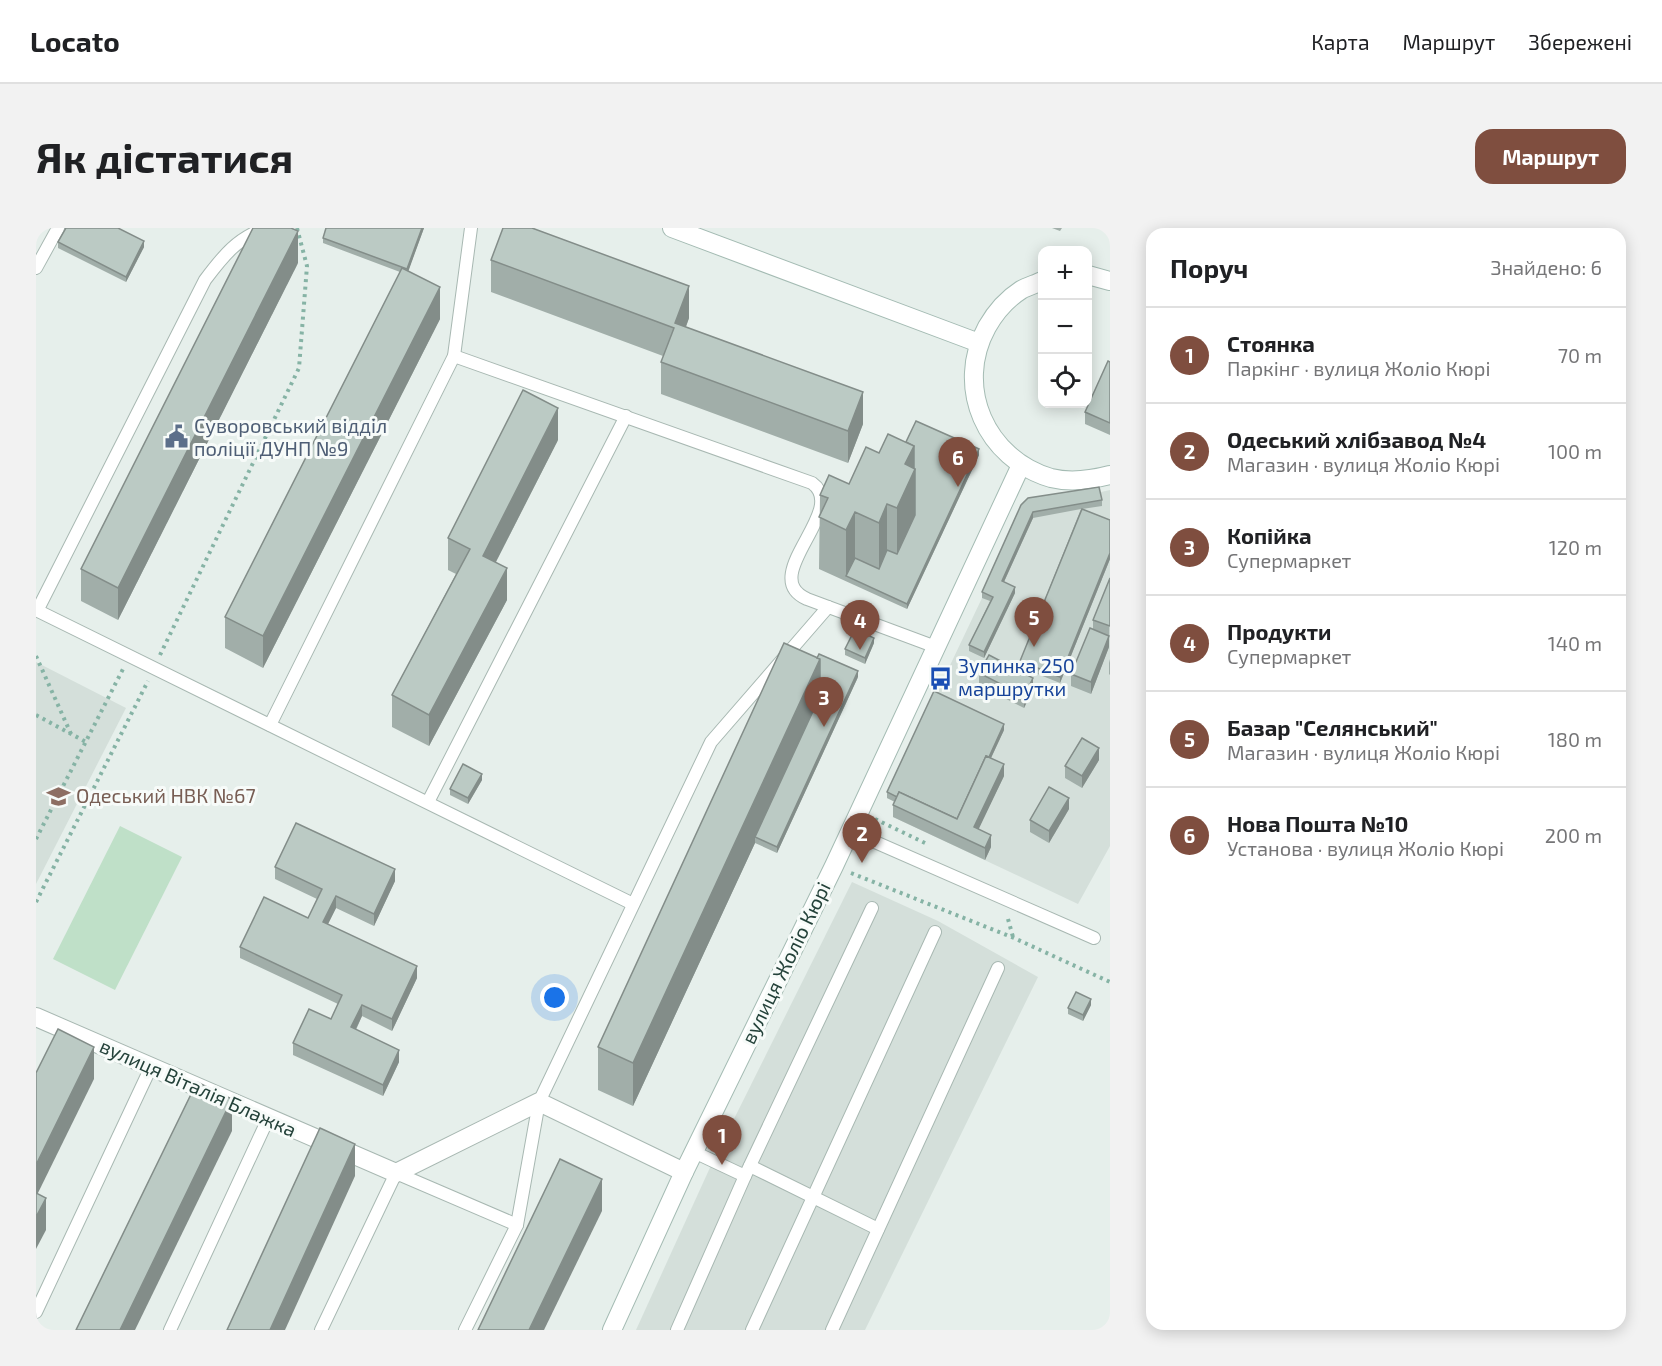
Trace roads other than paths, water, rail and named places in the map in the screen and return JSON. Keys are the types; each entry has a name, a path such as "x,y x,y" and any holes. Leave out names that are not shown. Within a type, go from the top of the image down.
{"street":[{"path":"672,228 979,343"},
{"path":"1092,276 1110,281"},
{"path":"1038,283 1021,291 995,313 979,343 973,377 978,411 995,442 1021,465 1052,478 1086,481 1110,475"},
{"name":"вулиця Жоліо Кюрі","path":"612,1330 684,1172 834,866 1021,465"},
{"name":"вулиця Віталія Блажка","path":"36,1017 396,1173"},
{"path":"396,1173 539,1102 684,1172"}],"lane":[{"path":"36,268 58,228"},
{"path":"267,228 247,230 225,253 205,280 37,609 633,904"},
{"path":"270,725 454,356 471,228"},
{"path":"454,356 817,487 822,497 821,508 796,561 791,581 793,587 801,597 936,647"},
{"path":"428,802 626,417"},
{"path":"465,1330 517,1226 539,1102 711,742 828,607"},
{"path":"850,831 1094,938"},
{"path":"677,1330 748,1171 872,908"},
{"path":"752,1330 935,932"},
{"path":"832,1330 998,968"},
{"path":"36,1312 151,1067"},
{"path":"170,1330 268,1119"},
{"path":"694,1152 814,1196 878,1229"},
{"path":"321,1330 396,1173 517,1226"}],"place":[{"name":"Суворовський відділ поліції ДУНП №9","path":"176,437"},
{"name":"Нова Пошта №10","path":"958,487"},
{"name":"Базар \"Селянський\"","path":"1034,647"},
{"name":"Продукти","path":"860,650"},
{"name":"Зупинка 250 маршрутки","path":"940,678"},
{"name":"Копійка","path":"824,727"},
{"name":"Одеський НВК №67","path":"58,796"},
{"name":"Одеський хлібзавод №4","path":"862,863"},
{"name":"Стоянка","path":"722,1165"}]}
